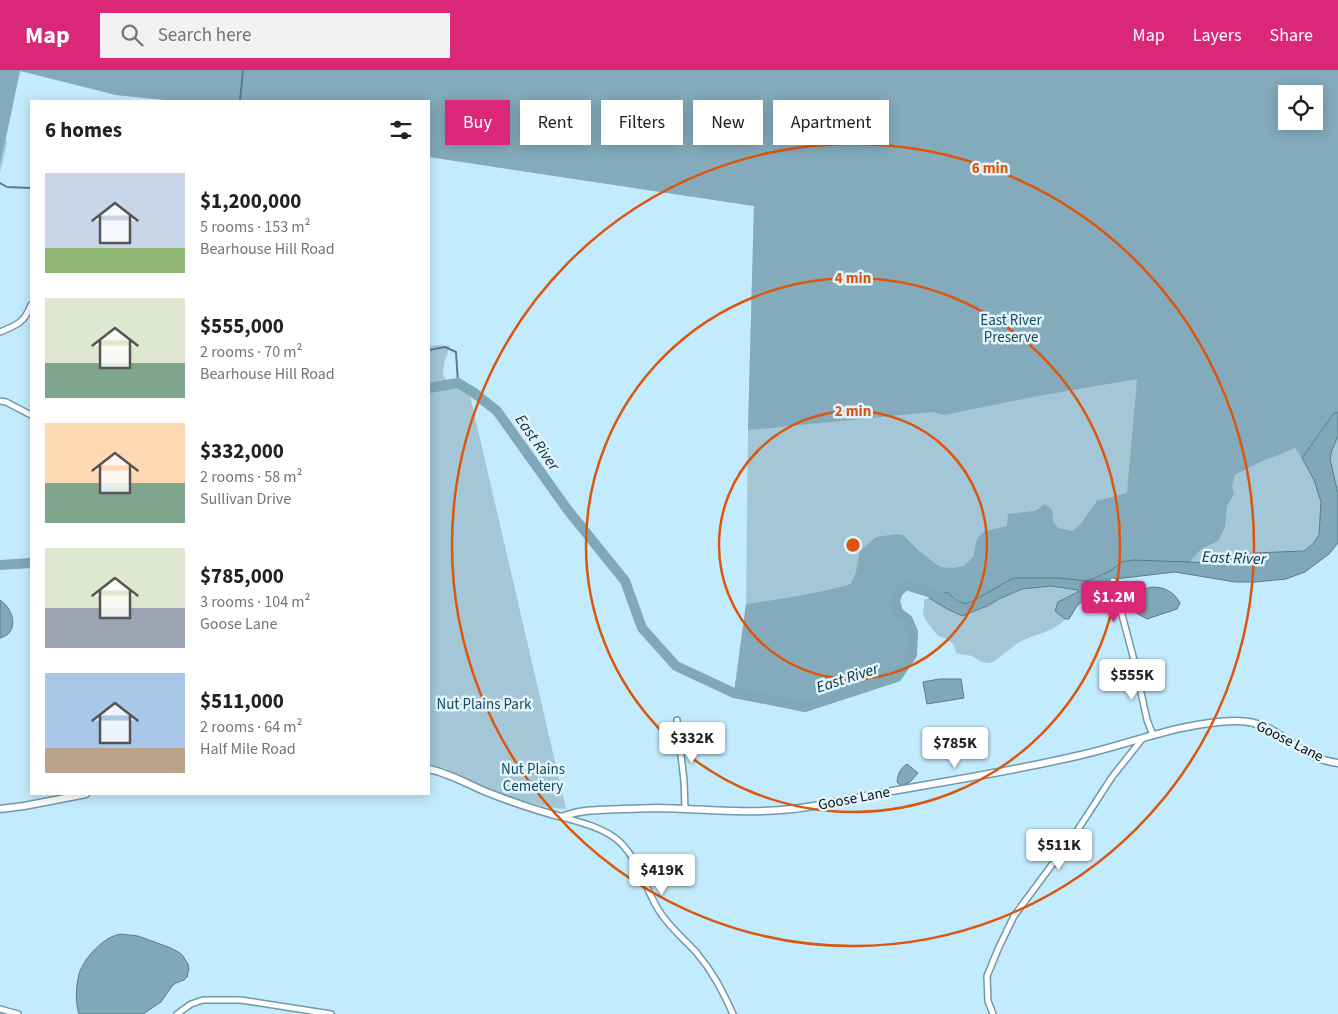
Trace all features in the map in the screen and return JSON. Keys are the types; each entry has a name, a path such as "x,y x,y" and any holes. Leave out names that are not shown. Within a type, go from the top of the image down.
{"street":[{"path":"0,332 18,325 27,316 30,308"},
{"path":"0,401 6,402 30,414"},
{"path":"1113,581 1153,735"},
{"path":"676,720 684,781 685,809"},
{"name":"Goose Lane","path":"562,817 568,814 591,811 657,808 724,811 783,810 808,807 1082,755 1182,727 1236,721 1252,722 1266,726 1316,758 1338,763"},
{"path":"993,1014 988,1002 987,976 1014,916 1077,830 1112,777 1144,738"},
{"path":"430,769 442,772 524,806 601,829 616,838 632,858 658,911 696,952 721,986 733,1014"},
{"path":"0,809 81,795"},
{"path":"177,1014 191,1004 203,1000 241,1000 332,1014"},
{"path":"0,1009 18,1014"}],"green space":[{"name":"East River Preserve","path":"0,70 1338,70 1338,412 1334,413 1302,458 1314,480 1321,502 1319,535 1313,544 1304,551 1254,553 1216,563 1165,561 1122,563 1084,587 1054,583 1037,588 1051,586 1078,590 1079,592 1058,602 1055,611 1065,619 1060,624 1020,642 989,663 956,653 954,645 947,639 938,636 923,614 924,600 929,598 962,616 1020,590 964,608 945,603 935,594 906,585 896,598 896,605 899,613 907,620 913,631 912,655 734,693 746,604 754,206 430,157 430,100 166,100 116,95 110,90 20,71 6,139 7,143 0,173"},
{"name":"East River Preserve","path":"0,70 1338,70 1338,412 1334,413 1302,458 1295,448 1258,463 1235,475 1232,486 1234,494 1227,506 1225,527 1218,541 1201,549 1189,563 1132,560 1122,563 1088,581 1058,578 1013,578 973,601 964,604 947,592 935,594 906,585 898,592 895,602 898,612 908,620 913,632 912,655 897,677 805,707 734,693 746,604 812,593 851,584 856,572 860,551 876,537 903,535 919,551 940,567 953,568 964,566 973,557 977,539 983,532 1007,526 1008,514 1035,511 1045,504 1052,510 1053,521 1058,528 1072,531 1080,525 1097,501 1127,493 1137,379 944,415 932,412 748,430 754,206 430,157 430,100 166,100 116,95 20,71 0,164"},
{"name":"Nut Plains Park","path":"450,346 444,364 443,376 448,382 468,387 566,809 548,807 500,795 444,768 430,765 430,347"},
{"path":"1338,436 1338,491 1336,490 1330,459 1331,450"}],"shaded area":[{"path":"1338,412 1338,436 1330,459 1338,494 1338,543 1329,554 1305,572 1286,579 1255,582 1235,582 1175,572 1115,579 1091,594 1077,606 1069,619 1065,619 1055,611 1058,602 1078,592 1078,590 1051,586 1022,589 962,616 929,598 935,594 947,592 965,604 1013,578 1058,578 1088,581 1110,571 1122,562 1132,560 1216,563 1254,553 1304,551 1313,544 1319,535 1321,502 1314,480 1302,458 1334,413"},
{"path":"1152,587 1165,589 1172,593 1180,603 1177,609 1147,619 1138,614 1129,603 1139,592"},
{"path":"0,600 9,609 13,620 10,631 0,638"},
{"path":"939,679 961,679 964,698 927,704 923,682"},
{"path":"907,764 918,773 910,782 901,786 897,782 898,776"},
{"path":"121,934 138,936 180,953 188,964 187,977 172,986 161,1002 143,1014 79,1014 77,989 79,974 85,961 102,943"}],"waterway":[{"path":"240,100 243,70"},
{"path":"0,183 7,187 30,188"},
{"path":"430,350 445,347 456,352 458,383"},
{"name":"East River","path":"430,388 458,383 497,411 567,509 625,581 642,628 676,666 734,693 805,707 897,677 912,655 913,632 908,620 898,612 895,601 898,592 906,585 946,599"},
{"name":"East River","path":"0,565 30,563"}],"park label":[{"name":"Nut Plains Cemetery","path":"533,778"}]}
